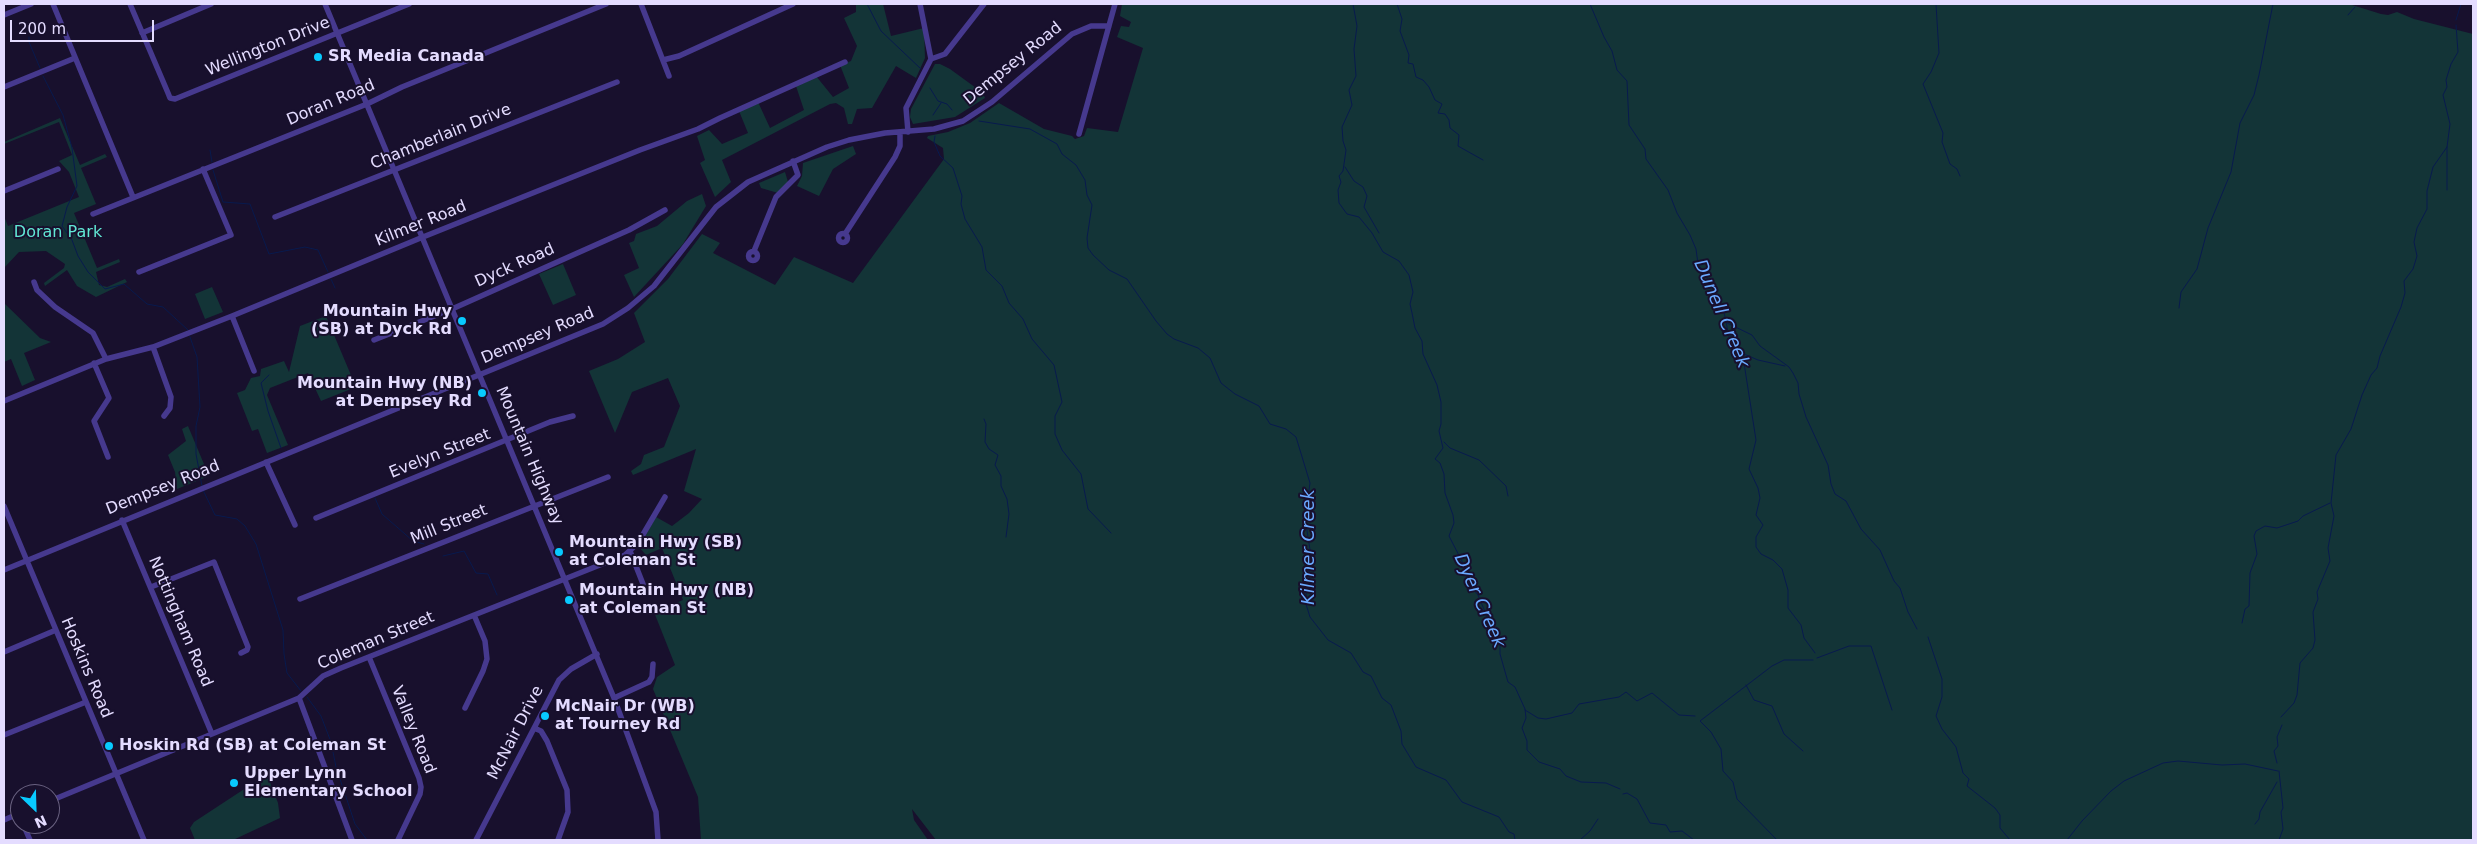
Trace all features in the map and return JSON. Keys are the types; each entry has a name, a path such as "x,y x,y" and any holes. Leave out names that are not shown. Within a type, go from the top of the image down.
{"street":[{"path":"4,15 15,7 31,4"},
{"path":"53,4 133,197"},
{"path":"130,4 142,33 211,4"},
{"name":"Mountain Highway","path":"325,4 597,654 654,804 657,816 658,840"},
{"name":"Wellington Drive","path":"142,33 170,98 180,98 408,4"},
{"name":"Doran Road","path":"93,214 367,104 402,87 606,4"},
{"path":"641,4 669,76"},
{"path":"663,60 679,56 793,4"},
{"path":"908,132 906,108 931,59 920,4"},
{"path":"931,59 944,54 984,4"},
{"path":"1079,134 1115,4"},
{"name":"Dempsey Road","path":"4,570 213,482 589,331 628,308 663,276 716,207 727,196 748,182 793,161 848,140 945,127 971,117 992,102 1072,34 1091,26 1109,26"},
{"path":"4,87 75,58"},
{"name":"Kilmer Road","path":"4,401 106,359 153,346 232,316 640,150 698,130 720,118 845,62"},
{"name":"Chamberlain Drive","path":"276,217 617,82"},
{"path":"845,234 898,151 900,132"},
{"path":"754,251 776,197 798,175 793,161"},
{"path":"4,191 58,169"},
{"path":"139,272 231,235 203,169"},
{"name":"Dyck Road","path":"374,340 452,309 629,230 665,210"},
{"path":"34,282 37,290 55,307 94,333 106,359"},
{"path":"232,316 254,371"},
{"path":"153,346 171,393 170,408 164,416"},
{"path":"94,364 109,398 94,421 108,457"},
{"name":"Evelyn Street","path":"316,518 508,441 550,422 573,416"},
{"path":"266,462 295,525"},
{"name":"Mill Street","path":"300,599 608,477"},
{"name":"Coleman Street","path":"60,797 299,698 323,676 630,551 638,543 665,498"},
{"name":"Hoskins Road","path":"4,506 144,840"},
{"name":"Nottingham Road","path":"122,520 212,734"},
{"path":"630,551 643,584"},
{"path":"151,587 214,562 248,647 247,650 241,653"},
{"path":"465,708 483,671 486,660 485,641 474,615"},
{"path":"4,652 56,630"},
{"name":"McNair Drive","path":"476,840 559,680 571,669 597,654"},
{"name":"Valley Road","path":"369,657 419,778 420,794 398,840"},
{"path":"614,698 649,682 652,677 653,664"},
{"path":"299,698 352,840"},
{"path":"4,735 86,702"},
{"path":"534,728 541,731 547,741 567,790 568,812 558,840"}],"green space":[{"path":"856,4 883,4 891,36 924,28 925,58 916,78 896,66 872,108 857,109 852,124 848,124 844,108 836,103 830,104 722,160 731,182 715,197 700,163 705,160 697,136 709,130 722,144 748,133 739,111 758,102 770,128 804,110 796,86 816,76 833,97 849,88 840,65 851,61 857,46 844,18 856,12"},
{"path":"1122,4 2349,4 2381,14 2388,15 2397,12 2414,19 2473,34 2473,840 936,840 912,809 914,820 928,840 701,840 698,797 653,689 657,677 675,665 654,612 683,600 662,548 646,555 639,547 656,517 672,526 689,513 702,499 684,491 696,449 633,475 631,471 641,464 644,455 664,447 680,406 668,378 632,392 615,433 589,371 618,359 645,342 634,313 668,279 702,234 720,243 713,253 775,285 794,257 853,283 944,159 943,148 927,138 928,136 948,132 970,123 999,103 1044,129 1072,136 1075,139 1084,136 1087,128 1118,132 1143,48 1117,37 1121,26 1129,27 1131,22 1120,16"},
{"path":"935,64 940,64 950,69 983,93 985,98 955,117 913,124 910,117 911,109"},
{"name":"Doran Park","path":"60,118 80,165 105,154 107,157 81,168 96,204 74,213 97,268 119,259 120,262 96,272 99,285 107,287 125,279 127,282 96,297 77,286 67,270 45,286 44,283 64,268 65,264 46,251 19,252 4,268 4,216 8,226 79,197 69,172 59,161 72,155 59,122 4,144 4,142"},
{"path":"853,146 856,154 833,169 819,196 797,186 802,176 803,163"},
{"path":"785,172 788,182 778,193 761,188 759,183"},
{"path":"702,194 706,206 683,244 634,297 624,275 639,268 629,243 634,241 636,234 657,226 687,201"},
{"path":"563,264 576,295 553,305 539,274"},
{"path":"212,287 223,312 205,319 195,294"},
{"path":"4,303 40,338 51,342 24,353 35,380 22,386 11,359 4,362"},
{"path":"326,316 356,387 321,401 308,373 270,388 267,395 288,445 267,453 258,429 252,431 237,393 245,390 251,378 260,376 261,369 284,361 289,372 300,326"},
{"path":"188,426 209,476 177,489 175,472 168,455 186,441 182,429"},
{"path":"268,777 278,803 280,818 233,840 195,840 190,828 194,822 255,782 257,784"}],"waterway":[{"name":"Kilmer Creek","path":"867,4 881,31 921,69"},
{"name":"Dyer Creek","path":"1353,4 1357,26 1354,49 1356,76 1349,90 1352,105 1342,127 1346,150 1343,171 1339,176 1341,182 1338,190 1339,203 1347,214 1359,217 1372,233 1383,252 1399,261 1409,275 1413,292 1410,304 1415,328 1422,341 1423,354 1437,385 1441,402 1441,424 1439,431 1443,448 1435,459 1440,463 1444,474 1445,493 1453,515 1454,523 1449,536 1467,571 1467,583 1478,595 1486,614 1487,624 1500,645 1500,654 1508,682 1515,687 1525,709 1526,718 1522,728 1527,741 1527,750 1539,762 1560,769 1566,776 1581,782 1606,783 1620,789"},
{"path":"1397,4 1402,19 1400,31 1409,55 1408,63 1413,64 1416,77 1423,80 1429,87 1435,100 1442,104 1438,113 1445,114 1449,120 1450,128 1459,135 1458,146 1483,160"},
{"name":"Dunell Creek","path":"1590,4 1612,51 1617,70 1627,81 1629,125 1645,149 1646,159 1668,190 1677,213 1690,235 1696,249 1698,264 1713,287 1717,307 1724,312 1729,337 1744,363 1756,440 1749,469 1758,488 1760,498 1756,515 1763,525 1756,537 1756,547 1761,554 1773,560 1782,569 1788,590 1788,608 1801,625 1804,638 1815,653"},
{"path":"1936,4 1939,53 1931,72 1923,84 1943,133 1942,142 1950,164 1957,169 1960,176"},
{"path":"2179,308 2181,292 2197,269 2208,228 2231,172 2240,123 2254,95 2273,4"},
{"path":"2456,20 2461,4"},
{"path":"2348,15 2355,7"},
{"path":"2281,717 2294,703 2297,695 2300,663 2313,648 2315,640 2313,612 2318,599 2317,592 2330,561 2328,548 2334,516 2331,503 2336,455 2351,429 2362,395 2371,375 2377,368 2380,356 2401,307 2405,293 2404,281 2413,269 2417,256 2414,242 2417,228 2427,209 2427,191 2433,167 2447,147 2450,124 2443,95 2447,87 2446,80 2451,64 2458,52 2456,25"},
{"path":"29,37 29,42 40,68"},
{"path":"43,76 63,115 72,148 77,186 67,207 62,226 72,240 78,256 88,272 105,289 124,284 147,304 163,307 188,330"},
{"name":"Kilmer Creek","path":"930,88 938,101 947,104 952,110"},
{"path":"933,115 941,103"},
{"name":"Kilmer Creek","path":"979,121 1030,129 1057,144 1062,154 1076,165 1085,180 1087,195 1092,205 1087,238 1088,248 1093,255 1109,270 1127,279 1167,334 1174,339 1198,348 1210,358 1221,383 1235,394 1259,406 1270,424 1286,429 1296,437 1310,483 1305,518 1311,556 1308,564 1310,574 1305,601 1310,617 1328,640 1351,653 1363,672 1371,676 1382,698 1391,705 1401,731 1402,744 1416,767 1446,780 1462,802 1499,817 1509,832 1514,834 1515,840"},
{"path":"935,136 934,142 940,156 953,168 962,196 961,204 965,219 982,247 986,270 1002,286 1009,303 1023,319 1032,339 1054,365 1062,402 1055,416 1055,434 1062,450 1081,474 1088,509 1111,533"},
{"path":"2447,147 2447,190"},
{"path":"210,150 212,162"},
{"path":"1345,167 1354,181 1363,187 1367,196 1364,207 1379,233"},
{"path":"213,170 223,202 250,204 269,254 305,247 318,250 328,272"},
{"path":"331,279 335,288"},
{"path":"1727,323 1752,335 1760,346 1789,367 1793,373 1798,383 1799,394 1806,417 1828,465 1831,484 1835,494 1846,501 1861,529 1880,550 1894,581 1900,588 1908,612 1917,629"},
{"path":"190,337 197,357 200,407 196,426 196,454 202,486"},
{"path":"1737,351 1758,360 1785,366"},
{"path":"269,375 261,383 268,411 281,448"},
{"path":"984,419 986,424 985,442 989,449 998,455 995,465 1001,476 1001,486 1007,499 1009,514 1006,537"},
{"path":"1444,442 1450,448 1479,460 1506,486 1508,496"},
{"path":"203,490 215,515 237,519 245,526 256,544 283,630 287,673 301,691"},
{"path":"375,498 382,514 413,541 424,544"},
{"path":"2242,623 2245,609 2249,606 2250,573 2257,554 2254,536 2256,531 2265,526 2277,528 2298,521 2303,516 2330,503"},
{"path":"443,556 464,551 476,573 488,574 497,595"},
{"path":"1928,637 1942,679 1942,697 1936,716 1942,729 1956,747 1963,773 1969,779 1967,786 1995,808 2000,815 2000,828 2010,840"},
{"path":"1817,658 1849,646 1871,646 1892,710"},
{"path":"1777,840 1737,799 1733,782 1723,771 1721,749 1711,732 1700,721 1772,666 1784,660 1813,660"},
{"path":"1746,685 1754,700 1772,706 1784,734 1803,751"},
{"path":"1525,710 1538,718 1546,719 1572,713 1579,704 1619,697 1626,692 1637,701 1652,693 1679,715 1695,716"},
{"path":"307,697 321,716 331,742 336,767 355,824 367,840"},
{"path":"2277,763 2274,751 2278,746 2277,737 2282,725"},
{"path":"2067,840 2082,821 2111,791 2124,781 2163,763 2178,761 2222,765 2245,764 2278,771"},
{"path":"2279,771 2283,808 2281,812 2283,829 2279,840"},
{"path":"2255,824 2277,782"},
{"path":"1623,794 1627,793 1637,799 1650,823 1666,825 1670,832 1682,831 1694,840"},
{"path":"1580,840 1590,831 1598,819"}],"place":[{"name":"SR Media Canada","path":"318,57"},
{"name":"Mountain Hwy (SB) at Dyck Rd","path":"462,321"},
{"name":"Mountain Hwy (NB) at Dempsey Rd","path":"482,393"},
{"name":"Mountain Hwy (SB) at Coleman St","path":"559,552"},
{"name":"Mountain Hwy (NB) at Coleman St","path":"569,600"},
{"name":"McNair Dr (WB) at Tourney Rd","path":"545,716"},
{"name":"Hoskin Rd (SB) at Coleman St","path":"109,746"},
{"name":"Upper Lynn Elementary School","path":"234,783"}]}
